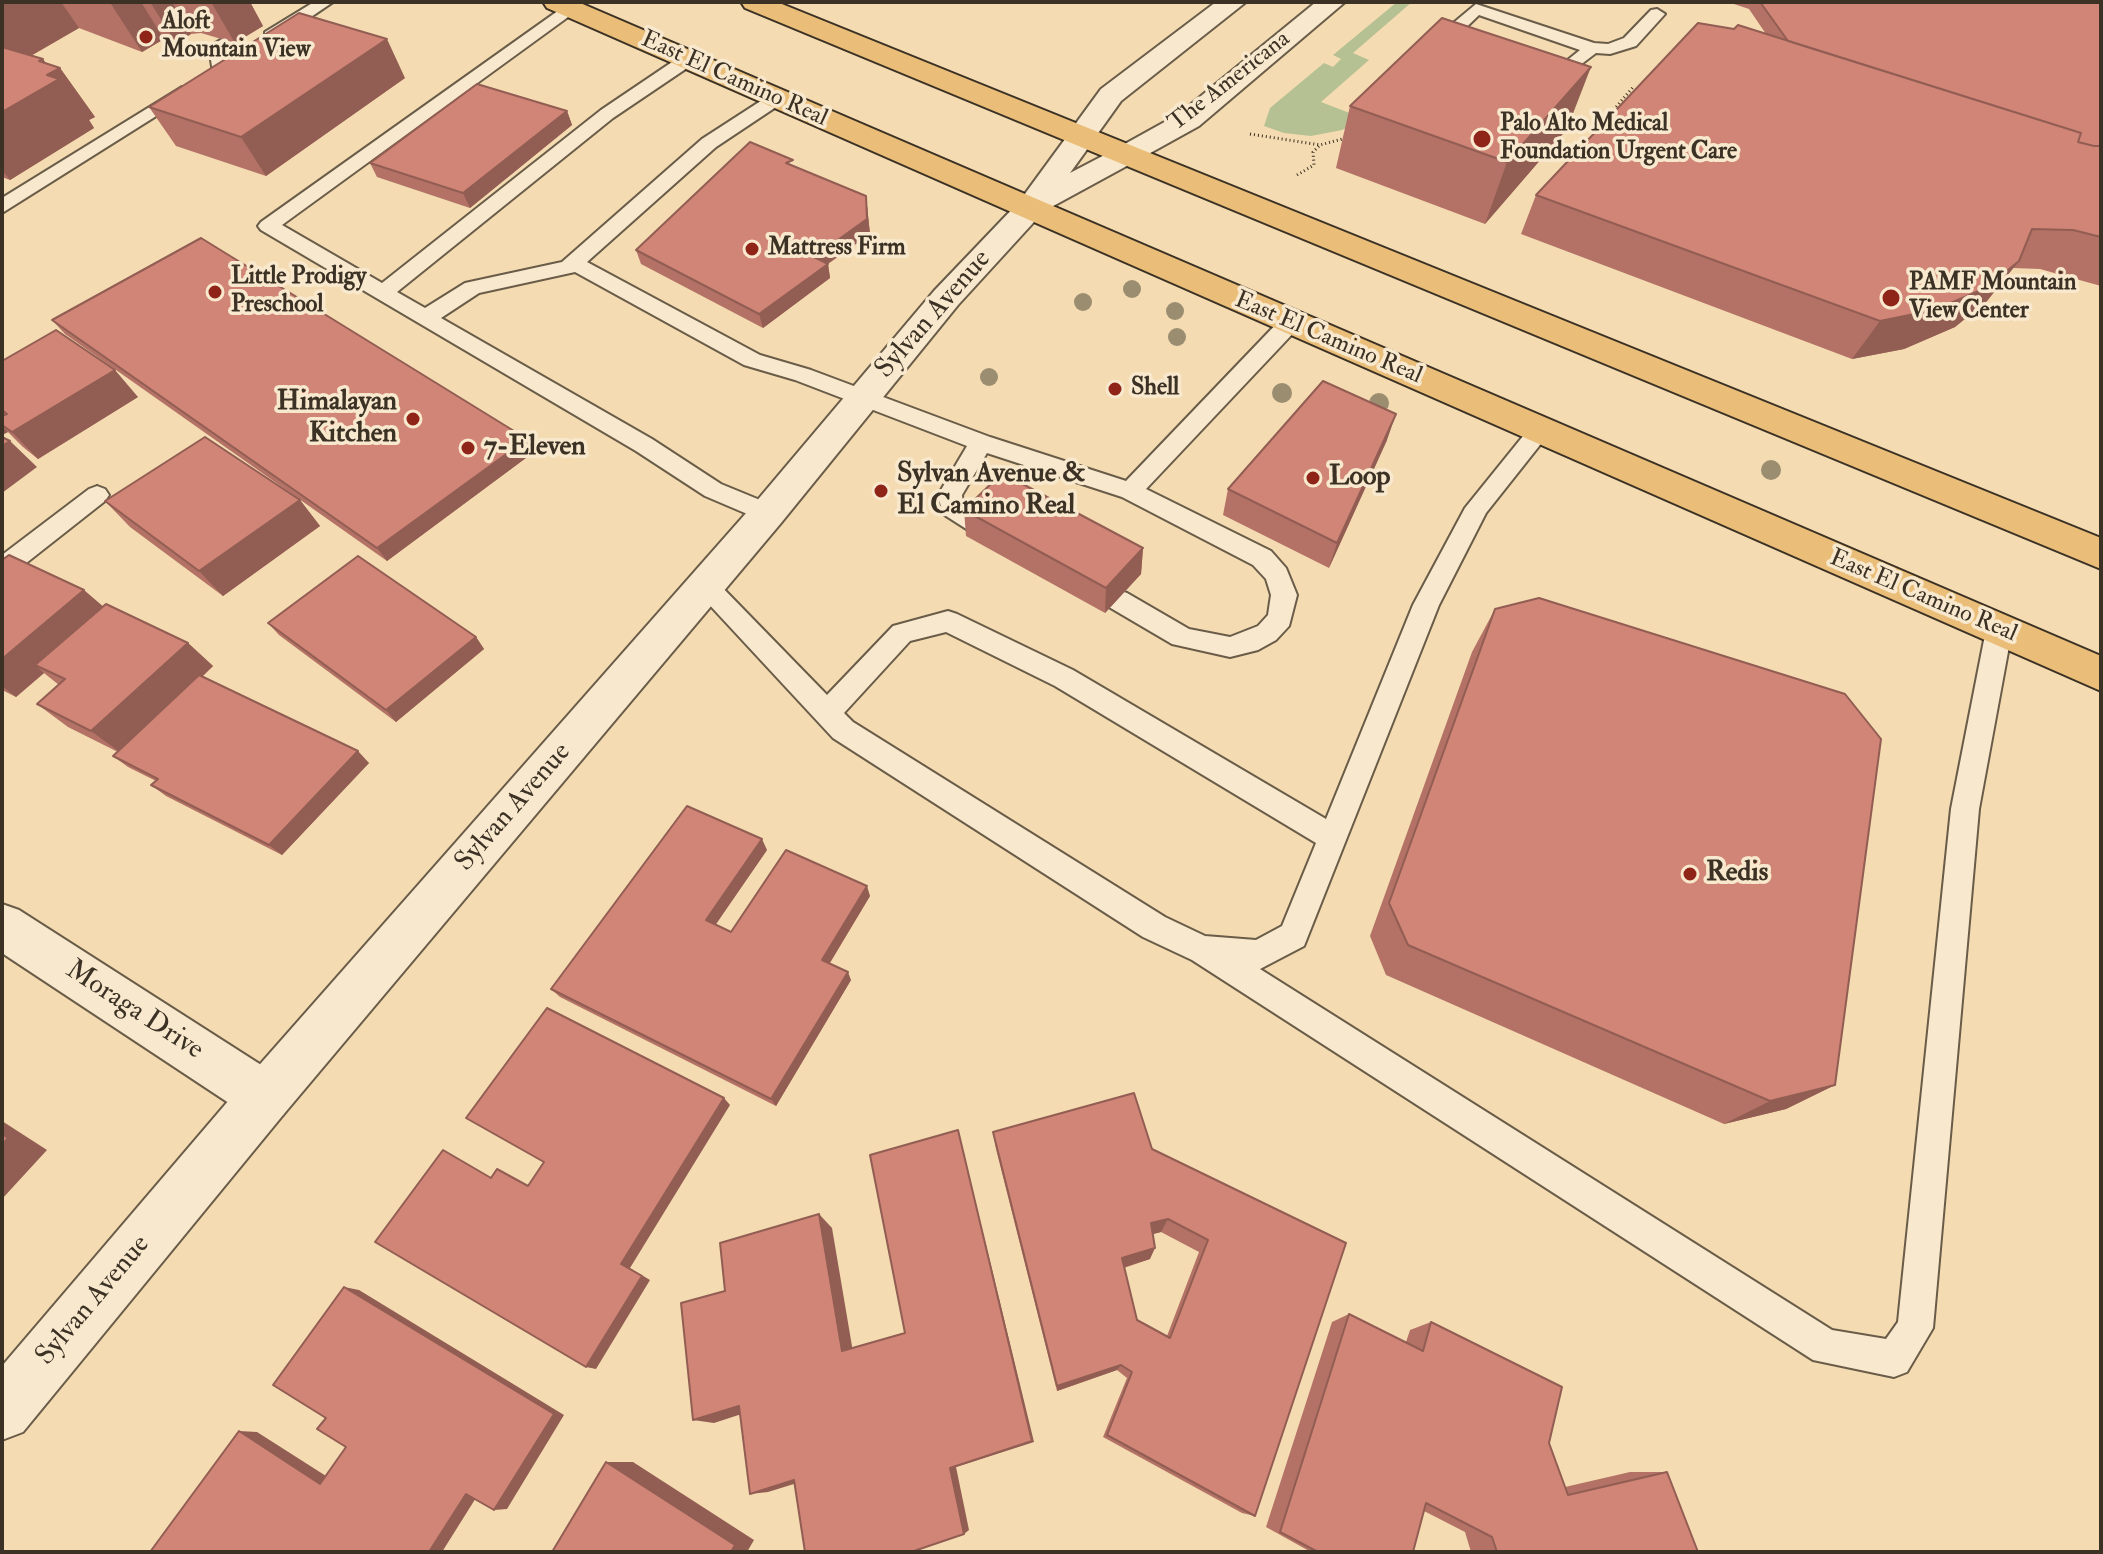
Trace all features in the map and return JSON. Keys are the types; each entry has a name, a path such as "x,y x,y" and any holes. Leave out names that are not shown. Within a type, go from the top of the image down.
{"main road":[{"path":"754,2 2101,554"},
{"name":"East El Camino Real","path":"563,5 2101,674"}],"street":[{"path":"1081,137 1111,95 1233,2"},
{"name":"The Americana","path":"1124,156 1189,120 1332,2"},
{"name":"Sylvan Avenue","path":"2,1411 265,1097 768,513 946,298 1030,209 1081,137"},
{"name":"Sylvan Avenue","path":"1030,209 1124,156"},
{"name":"Moraga Drive","path":"2,926 265,1097"}],"lane":[{"path":"257,45 325,2"},
{"path":"563,5 268,226 427,317 713,490 768,513"},
{"path":"1467,54 1439,44 1476,9 1592,48 1610,49 1630,42 1657,14"},
{"path":"266,17 305,15"},
{"path":"2,207 213,73 218,47 227,41"},
{"path":"1539,79 1553,84 1592,48"},
{"path":"384,292 607,114 687,60"},
{"path":"776,99 709,143 572,262 752,360 982,443 1130,491 1262,558 1277,575 1284,595 1280,619 1267,633 1249,643 1230,647 1181,637 1118,600"},
{"path":"427,317 472,288 579,265"},
{"path":"1130,491 1291,322"},
{"path":"1203,950 1259,955 1293,936 1426,605 1477,508 1540,431"},
{"path":"977,524 951,508 950,495 957,479 982,443"},
{"path":"2,568 97,495"},
{"path":"705,586 843,730 1154,927 1203,950 1826,1347 1894,1359 1915,1328 1965,809 1999,630"},
{"path":"826,714 902,633 948,621 1064,678 1333,838"}],"path":[{"path":"1250,134 1320,145 1354,134"},
{"path":"1292,177 1314,165 1313,152 1320,145"}],"green space":[{"path":"1397,2 1412,2 1353,53 1369,60 1321,102 1365,119 1342,130 1311,136 1284,133 1264,126 1270,108 1324,63 1333,67 1341,59 1333,55"}],"building":[{"path":"1760,2 2101,2 2101,146 2078,142 2081,133 1788,41"},
{"path":"299,13 387,39 241,137 149,107"},
{"path":"1442,18 1591,67 1507,162 1350,106"},
{"name":"PAMF Mountain View Center","path":"1698,23 1734,29 1738,25 2081,133 2078,142 2101,146 2101,237 2073,230 2032,229 2019,261 1986,288 1934,310 1880,321 1536,195"},
{"path":"2,47 43,59 39,61 60,68 47,75 59,79 2,112"},
{"path":"477,84 567,111 463,193 370,163"},
{"name":"Mattress Firm","path":"750,142 793,160 786,163 866,196 867,219 814,257 828,264 759,314 636,250"},
{"path":"201,238 527,439 377,548 52,320"},
{"path":"56,330 115,370 12,432 2,425 2,416 7,414 2,410 2,361"},
{"name":"Loop","path":"1323,381 1396,414 1337,543 1228,489"},
{"path":"205,437 300,500 199,571 105,501"},
{"path":"1002,473 1143,548 1106,588 964,510"},
{"path":"9,555 84,590 2,659 2,560"},
{"path":"358,556 476,637 386,710 268,623"},
{"path":"1539,598 1845,694 1881,739 1835,1085 1770,1101 1408,945 1389,903 1495,609"},
{"path":"106,604 188,643 91,731 37,704 65,679 35,665"},
{"path":"199,675 358,751 269,845 151,785 158,779 113,756"},
{"path":"687,806 762,839 706,920 731,932 786,850 867,886 822,960 848,972 771,1099 551,989"},
{"path":"547,1008 724,1098 621,1264 642,1276 586,1367 375,1242 443,1150 491,1178 497,1169 528,1186 544,1162 466,1118"},
{"path":"1134,1093 1152,1149 1346,1243 1255,1516 1107,1435 1132,1372 1121,1365 1057,1386 993,1132","holes":["1168,1219 1208,1240 1170,1338 1137,1320 1122,1258 1155,1248 1151,1223"]},
{"path":"958,1130 1032,1441 950,1468 964,1534 911,1552 805,1552 794,1480 750,1494 739,1406 693,1420 681,1303 725,1291 720,1243 819,1214 842,1351 905,1333 870,1155"},
{"path":"344,1287 554,1414 494,1510 466,1494 429,1552 150,1552 239,1431 320,1484 346,1447 317,1429 326,1418 273,1385"},
{"path":"1349,1314 1423,1351 1431,1322 1562,1387 1549,1443 1568,1495 1667,1472 1698,1552 1497,1552 1492,1537 1426,1503 1413,1552 1318,1552 1280,1532"},
{"path":"606,1462 735,1545 731,1552 552,1552"}],"place":[{"name":"Aloft Mountain View","path":"146,37"},
{"name":"Palo Alto Medical Foundation Urgent Care","path":"1482,139"},
{"name":"Mattress Firm","path":"752,249"},
{"name":"Little Prodigy Preschool","path":"215,292"},
{"name":"PAMF Mountain View Center","path":"1891,298"},
{"name":"Shell","path":"1115,389"},
{"name":"Himalayan Kitchen","path":"413,419"},
{"name":"7-Eleven","path":"468,448"},
{"name":"Loop","path":"1313,478"},
{"name":"Sylvan Avenue & El Camino Real","path":"881,491"},
{"name":"Redis","path":"1690,874"}]}
